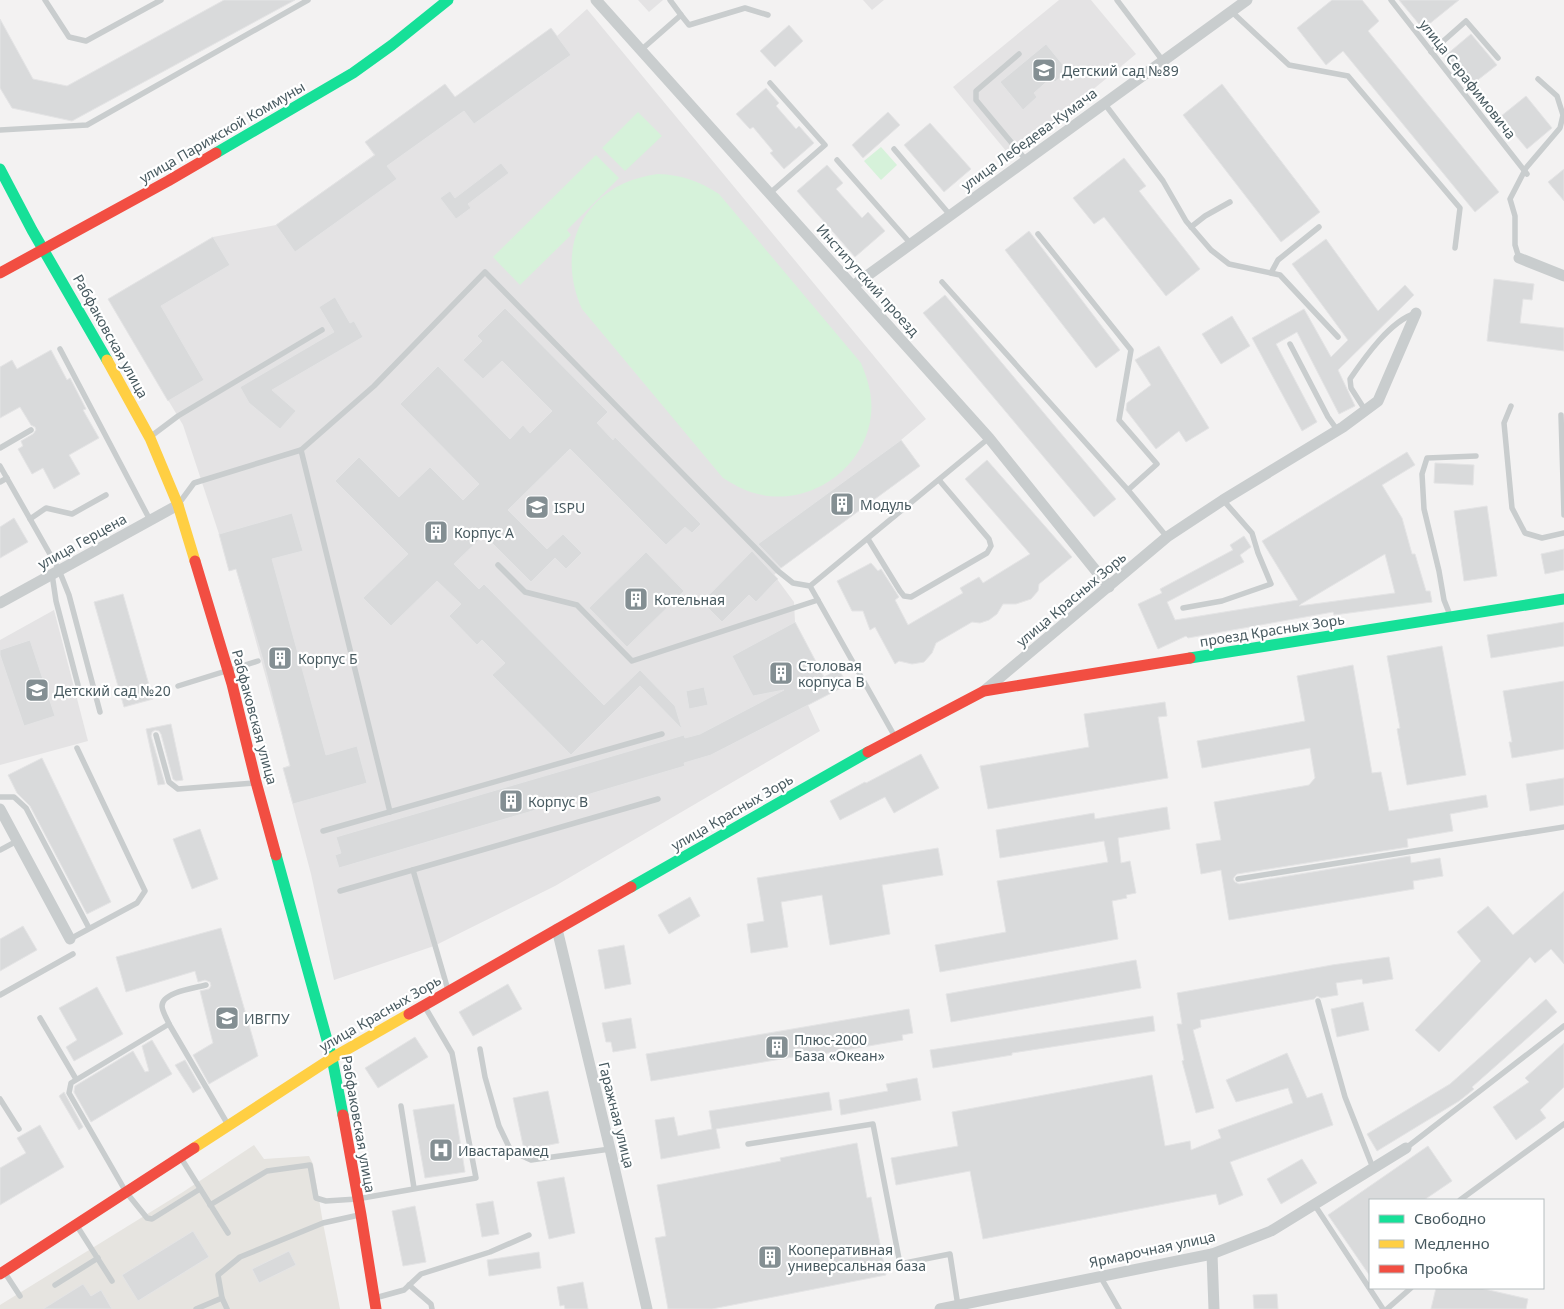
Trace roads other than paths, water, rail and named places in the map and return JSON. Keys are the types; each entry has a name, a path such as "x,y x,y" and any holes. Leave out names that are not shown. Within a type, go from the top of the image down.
{"street":[{"name":"улица Парижской Коммуны","path":"0,273 175,176 353,73 392,45 448,0"},
{"name":"Институтский проезд","path":"596,0 989,438 1109,587"},
{"name":"улица Лебедева-Кумача","path":"853,286 1247,0"},
{"name":"Рабфаковская улица","path":"0,169 150,438 178,505 228,671 256,782 332,1058 361,1215 375,1304"},
{"path":"1519,258 1564,276"},
{"name":"улица Красных Зорь","path":"1,1270 126,1192 332,1058 895,737 984,691 1167,537 1223,500 1338,431 1378,401 1416,313"},
{"name":"улица Герцена","path":"0,603 178,505"},
{"name":"проезд Красных Зорь","path":"984,691 1564,599"},
{"path":"0,809 70,939"},
{"name":"Гаражная улица","path":"556,929 647,1309"},
{"name":"Ярмарочная улица","path":"940,1309 958,1307 1212,1254 1271,1231 1406,1148"},
{"path":"1212,1254 1214,1309"}],"lane":[{"path":"44,0 70,37 86,42 161,0"},
{"path":"0,130 87,125 308,0"},
{"path":"670,0 690,25 745,8 768,15"},
{"path":"1117,0 1162,61"},
{"name":"улица Серафимовича","path":"1391,0 1526,172"},
{"path":"1232,12 1289,65 1348,76 1460,208 1455,248"},
{"path":"641,50 681,15"},
{"path":"1431,52 1466,21 1498,58"},
{"path":"1018,54 976,91 976,100 1026,160"},
{"path":"1519,258 1516,245 1515,216 1510,198 1526,172 1560,128 1563,115 1557,96 1538,80"},
{"path":"770,83 824,146 770,193"},
{"path":"1104,103 1163,181 1191,227 1211,250 1230,264 1280,275 1338,337"},
{"path":"894,149 950,215"},
{"path":"837,160 911,244"},
{"path":"1191,227 1205,216 1230,202"},
{"path":"1271,273 1278,260 1319,227"},
{"path":"1038,234 1132,350 1119,420 1157,464 1128,490"},
{"path":"178,505 194,482 301,450 374,386 485,272 778,571 793,583 810,586 989,438"},
{"path":"942,282 1128,490 1167,537"},
{"path":"1366,410 1352,388 1350,379 1375,344 1406,316 1416,313"},
{"path":"150,438 178,416 322,330"},
{"path":"1290,344 1328,417 1338,431"},
{"path":"60,349 150,520"},
{"path":"1511,406 1504,423 1512,508 1525,533 1542,538 1564,533"},
{"path":"1561,415 1564,515"},
{"path":"0,448 31,430"},
{"path":"301,450 390,812"},
{"path":"1451,617 1444,600 1424,509 1422,474 1427,458 1476,456"},
{"path":"0,466 69,595 100,712"},
{"path":"0,482 7,478"},
{"path":"868,538 900,591 908,597 987,553 991,546 989,539 939,480"},
{"path":"30,519 46,508 72,514 106,494"},
{"path":"1183,608 1222,600 1270,584 1252,533 1223,500"},
{"path":"498,565 525,592 577,605 632,661 818,600"},
{"path":"55,572 56,601 78,685"},
{"path":"810,586 895,737"},
{"path":"178,686 258,661"},
{"path":"323,831 662,734"},
{"path":"156,735 169,782 178,789 256,782"},
{"path":"70,939 137,903 145,891 77,748"},
{"path":"0,797 14,797 26,808 89,928"},
{"path":"340,891 658,799"},
{"path":"1238,879 1564,827"},
{"path":"0,850 17,841"},
{"path":"413,870 448,991"},
{"path":"0,995 73,954"},
{"path":"206,985 170,994 163,1000 161,1007 228,1125"},
{"path":"1318,1001 1345,1097 1373,1168"},
{"path":"210,1205 267,1171 310,1165 316,1198 326,1201 357,1199 476,1178 452,1053 424,1005"},
{"path":"40,1018 76,1079"},
{"path":"169,1024 76,1079 71,1083 69,1093 126,1192 147,1218 152,1219 200,1189"},
{"path":"1406,1148 1564,1026"},
{"path":"480,1049 485,1077 499,1126 511,1151 531,1160 610,1149"},
{"path":"0,1099 19,1129"},
{"path":"401,1106 414,1188"},
{"path":"748,1144 873,1124 900,1264 950,1254 958,1307"},
{"path":"1461,1199 1564,1124"},
{"path":"180,1157 228,1233"},
{"path":"1314,1204 1369,1285"},
{"path":"227,1309 222,1298 218,1275 240,1257 323,1223 361,1215"},
{"path":"76,1224 112,1281"},
{"path":"375,1304 404,1290 421,1274 490,1252 529,1235"},
{"path":"55,1285 98,1258"},
{"path":"1,1270 20,1296"},
{"path":"1100,1276 1119,1309"},
{"path":"409,1285 431,1304 432,1309"},
{"path":"1371,1289 1385,1309 1410,1289"},
{"path":"196,1309 222,1298"}],"place":[{"name":"Детский сад №89","path":"1044,70"},
{"name":"Модуль","path":"842,504"},
{"name":"ISPU","path":"537,507"},
{"name":"Корпус А","path":"436,532"},
{"name":"Котельная","path":"636,599"},
{"name":"Корпус Б","path":"280,658"},
{"name":"Столовая корпуса В","path":"781,673"},
{"name":"Детский сад №20","path":"37,690"},
{"name":"Корпус В","path":"511,801"},
{"name":"ИВГПУ","path":"227,1018"},
{"name":"Плюс-2000 База «Океан»","path":"777,1047"},
{"name":"Ивастарамед","path":"441,1150"},
{"name":"Кооперативная универсальная база","path":"770,1257"}]}
